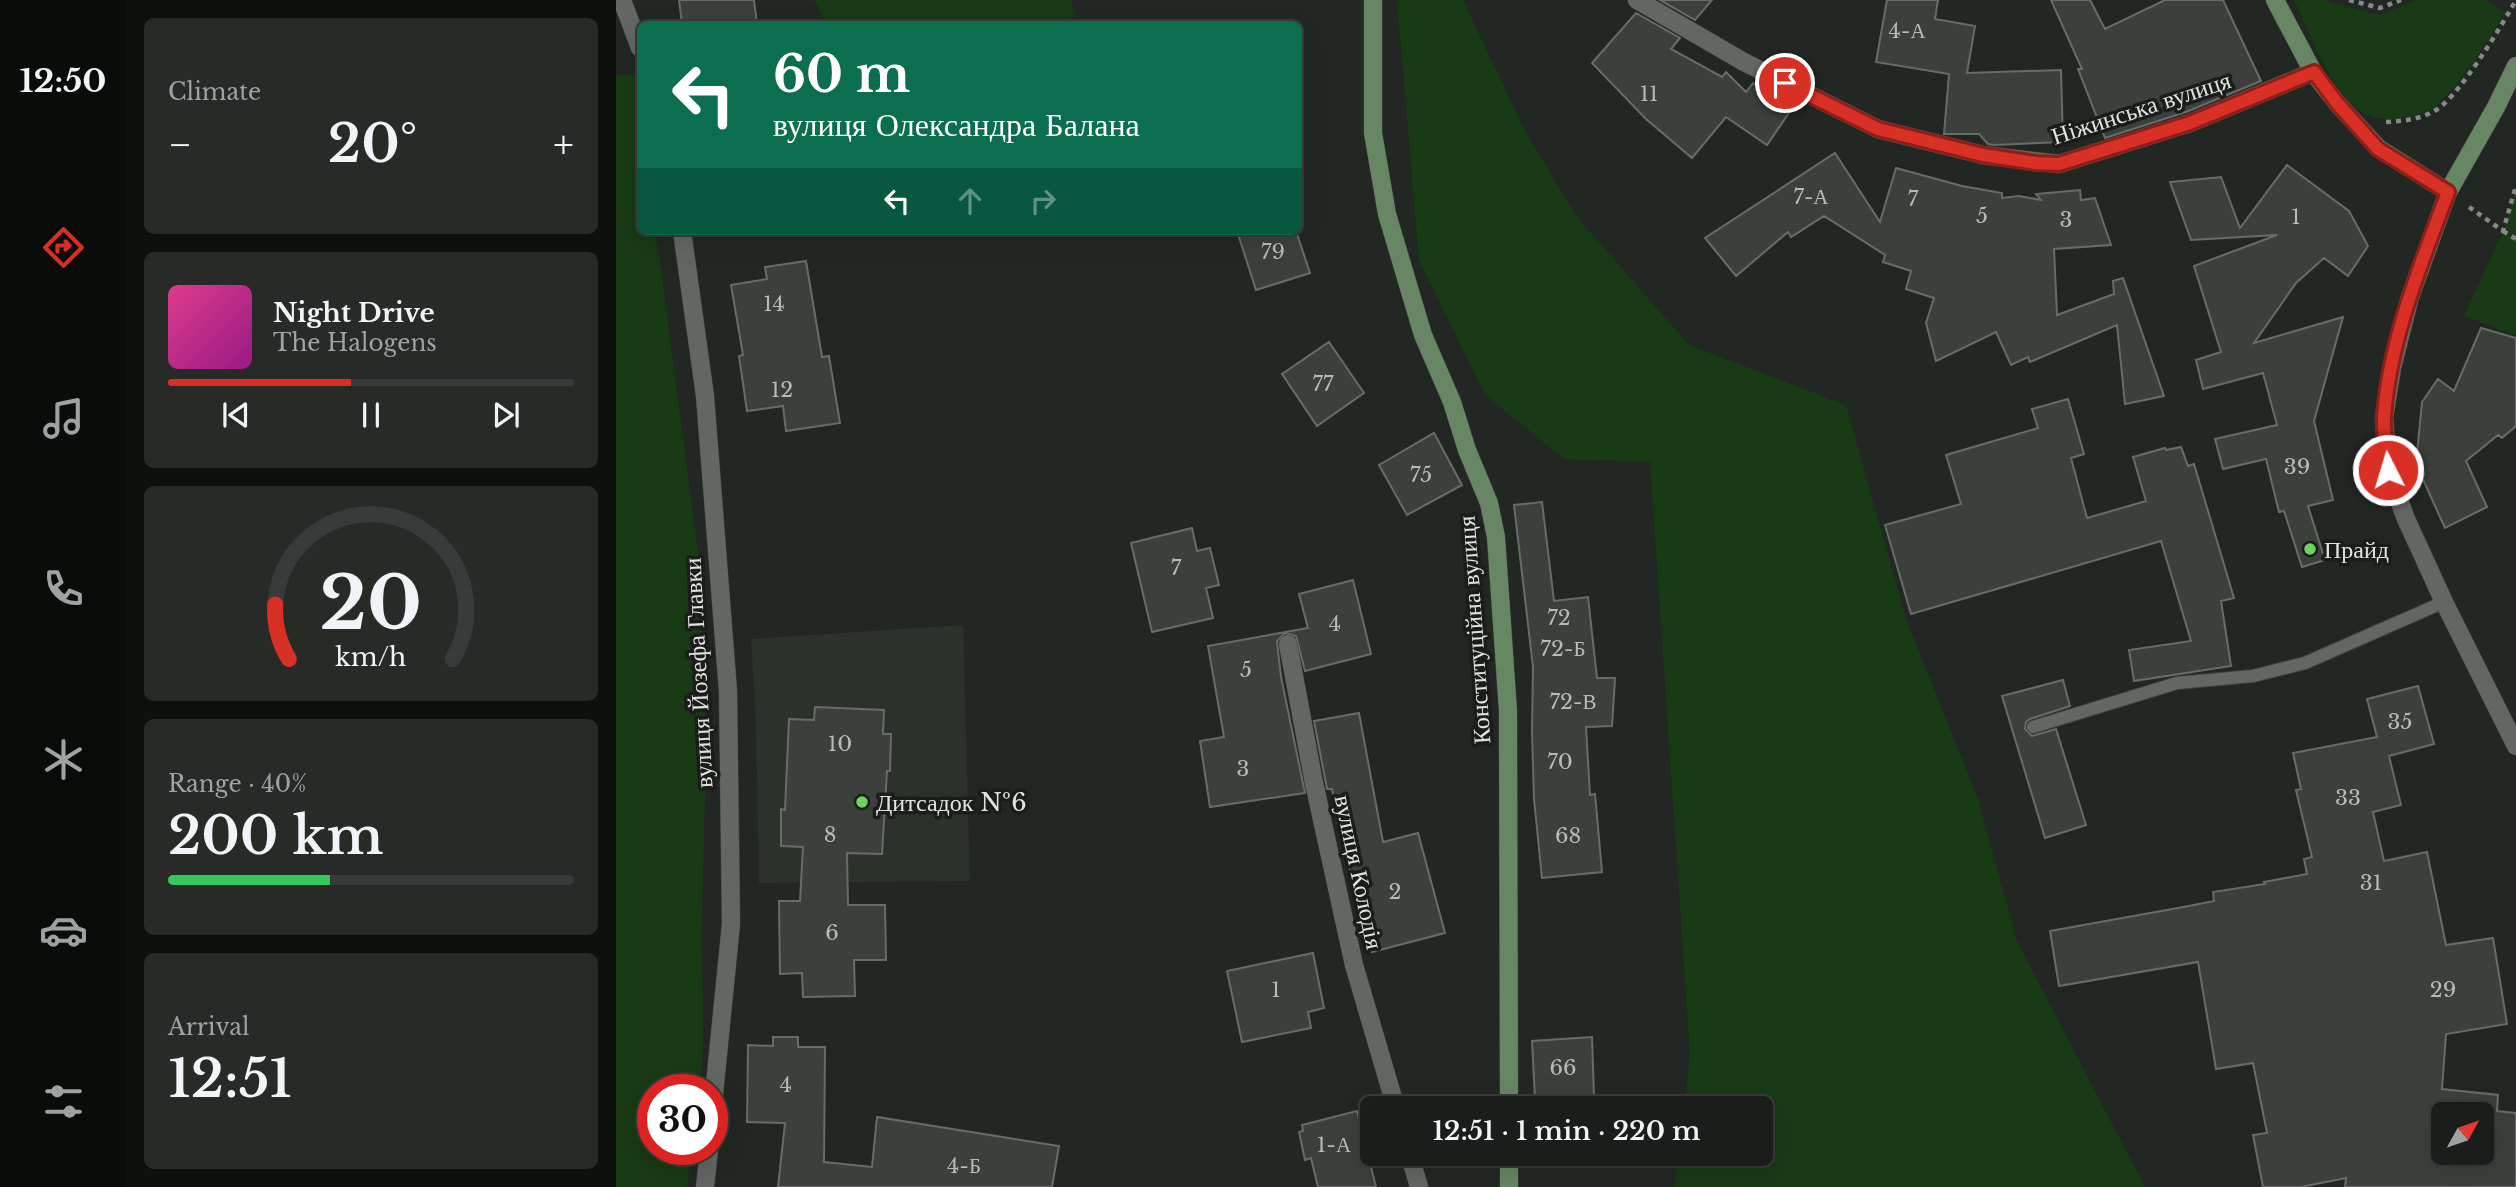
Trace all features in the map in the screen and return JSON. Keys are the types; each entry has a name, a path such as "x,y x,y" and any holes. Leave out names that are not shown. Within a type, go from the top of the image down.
{"street":[{"path":"622,0 637,40"},
{"name":"Конституційна вулиця","path":"1373,0 1373,133 1387,214 1423,335 1452,402 1467,450 1489,503 1496,537 1508,711 1509,1096"},
{"name":"Ніжинська вулиця","path":"1637,0 1744,62 1878,129 1983,155 2036,163 2059,164 2190,123 2314,72"},
{"path":"2275,0 2314,72 2337,103 2378,149 2448,192"},
{"path":"2516,66 2448,192 2410,296 2392,368 2384,418 2388,470 2406,519 2516,747"},
{"path":"2496,107 2516,97"},
{"name":"вулиця Йозефа Главки","path":"683,235 705,396 728,691 731,924 716,1074"},
{"name":"вулиця Колодія","path":"1287,644 1354,965 1392,1096"},
{"path":"705,1187 707,1165"},
{"path":"1413,1166 1419,1187"},
{"path":"1509,1166 1510,1187"}],"lane":[{"path":"2033,727 2177,683 2253,676 2305,663 2444,602"}],"path":[{"path":"2349,0 2380,8 2400,0"},
{"path":"2376,120 2414,119 2439,108 2454,94 2516,0"},
{"path":"2503,231 2516,186"},
{"path":"2448,192 2516,239"}],"shaded area":[{"name":"Дитсадок №6","path":"963,625 970,881 759,883 756,723 751,639"}],"green space":[{"path":"814,0 1071,0 1076,16 1064,21 824,21"},
{"path":"1397,0 1463,0 1526,133 1578,218 1689,345 1846,405 1906,619 1978,799 2017,941 2145,1187 1674,1187 1676,1166 1773,1166 1773,1096 1685,1096 1690,1054 1650,462 1564,459 1485,395 1419,260"},
{"path":"2294,0 2323,0 2379,15 2417,0 2485,0 2506,13 2466,72 2439,103 2415,115 2384,119 2368,115 2343,94 2315,47"},
{"path":"635,74 637,235 657,235 703,591 706,633 703,1049 701,1074 637,1074 637,1165 691,1165 687,1187 616,1187 616,75"},
{"path":"2516,186 2516,335 2464,316 2503,231"}],"building":[{"path":"679,0 754,0 757,21 682,21"},
{"path":"1660,0 1712,0 1695,20"},
{"path":"1887,0 1938,0 1935,19 1975,26 1967,73 2061,70 2063,142 1994,145 1988,144 1979,134 1944,134 1949,74 1876,62"},
{"path":"2051,0 2090,0 2105,29 2165,0 2223,0 2261,81 2186,112 2105,138 2078,69 2082,69"},
{"path":"1636,13 1680,38 1671,49 1722,77 1726,72 1746,92 1753,83 1791,110 1767,145 1726,117 1692,158 1646,119 1592,63"},
{"path":"1835,153 1880,222 1896,168 1962,186 2002,193 2002,198 2019,196 2041,200 2036,194 2080,190 2081,200 2095,198 2111,245 2054,249 2057,315 2114,294 2113,281 2123,278 2164,396 2125,404 2117,325 2030,362 2028,357 2011,365 1996,332 1936,361 1926,323 1934,298 1906,289 1911,271 1883,262 1885,255 1824,216 1791,237 1788,232 1736,276 1705,238"},
{"path":"2287,165 2349,211 2368,246 2348,276 2324,258 2296,283 2254,343 2343,317 2314,421 2333,500 2308,506 2325,560 2302,567 2284,511 2279,512 2266,459 2223,469 2215,439 2277,425 2263,373 2203,389 2196,360 2221,352 2194,266 2277,235 2191,240 2170,182 2221,177 2240,228"},
{"path":"1238,235 1297,235 1310,273 1256,290"},
{"path":"806,261 822,357 829,356 840,423 786,431 783,406 747,411 739,356 743,355 731,285 767,279 765,267"},
{"path":"2481,328 2516,338 2516,426 2502,438 2498,435 2466,461 2487,507 2445,528 2416,464 2422,402 2438,379 2454,391"},
{"path":"1329,342 1364,393 1317,426 1282,374"},
{"path":"2068,399 2084,454 2071,458 2087,518 2146,501 2133,457 2165,448 2181,447 2188,466 2194,464 2234,598 2221,601 2231,666 2134,681 2129,650 2191,641 2161,541 1911,614 1885,525 1961,504 1946,455 2038,428 2032,409"},
{"path":"1434,433 1462,485 1407,515 1379,465"},
{"path":"1542,502 1554,601 1588,597 1597,678 1615,678 1612,726 1586,727 1590,795 1595,794 1602,872 1542,878 1534,799 1533,667 1514,505"},
{"path":"1192,528 1197,551 1210,548 1219,585 1206,588 1213,618 1152,632 1131,543"},
{"path":"1353,580 1371,654 1305,671 1296,636 1285,633 1277,641 1281,677 1305,793 1210,807 1200,741 1224,737 1208,646 1308,628 1299,594"},
{"path":"2063,680 2070,706 2030,719 2026,722 2025,729 2032,736 2056,729 2086,825 2045,838 2002,696"},
{"path":"2418,686 2434,744 2389,756 2401,805 2373,812 2384,861 2427,852 2446,945 2493,938 2507,1024 2446,1034 2442,1089 2498,1095 2497,1111 2516,1113 2516,1187 2345,1187 2346,1178 2301,1187 2263,1187 2253,1135 2267,1133 2253,1063 2216,1069 2198,962 2059,986 2050,931 2214,901 2213,892 2307,874 2304,859 2312,857 2296,790 2301,789 2293,753 2377,737 2367,699"},
{"path":"815,707 884,710 883,734 891,734 882,854 847,853 848,905 885,905 886,960 854,960 855,996 803,997 802,973 780,974 779,901 800,901 803,847 781,846 781,809 785,810 789,719 814,720"},
{"path":"1359,713 1383,842 1418,833 1445,933 1372,952 1338,825 1332,789 1327,789 1314,721"},
{"path":"1313,953 1324,1008 1308,1012 1311,1028 1242,1042 1227,971"},
{"path":"773,1037 798,1037 798,1047 825,1047 824,1162 872,1167 877,1117 1059,1146 1052,1187 778,1187 785,1123 747,1122 748,1045 773,1046"},
{"path":"1592,1037 1594,1096 1535,1096 1532,1041"},
{"path":"1357,1111 1360,1123 1360,1166 1371,1166 1376,1187 1318,1187 1311,1158 1305,1160 1299,1132 1303,1131 1302,1125"}],"place":[{"name":"Прайд","path":"2310,549"},
{"name":"Дитсадок №6","path":"862,802"}],"route":[{"path":"1785,83 1878,129 1983,155 2059,164 2190,123 2314,72 2337,103 2378,149 2448,192 2410,296 2392,368 2384,418 2388,470"}]}
